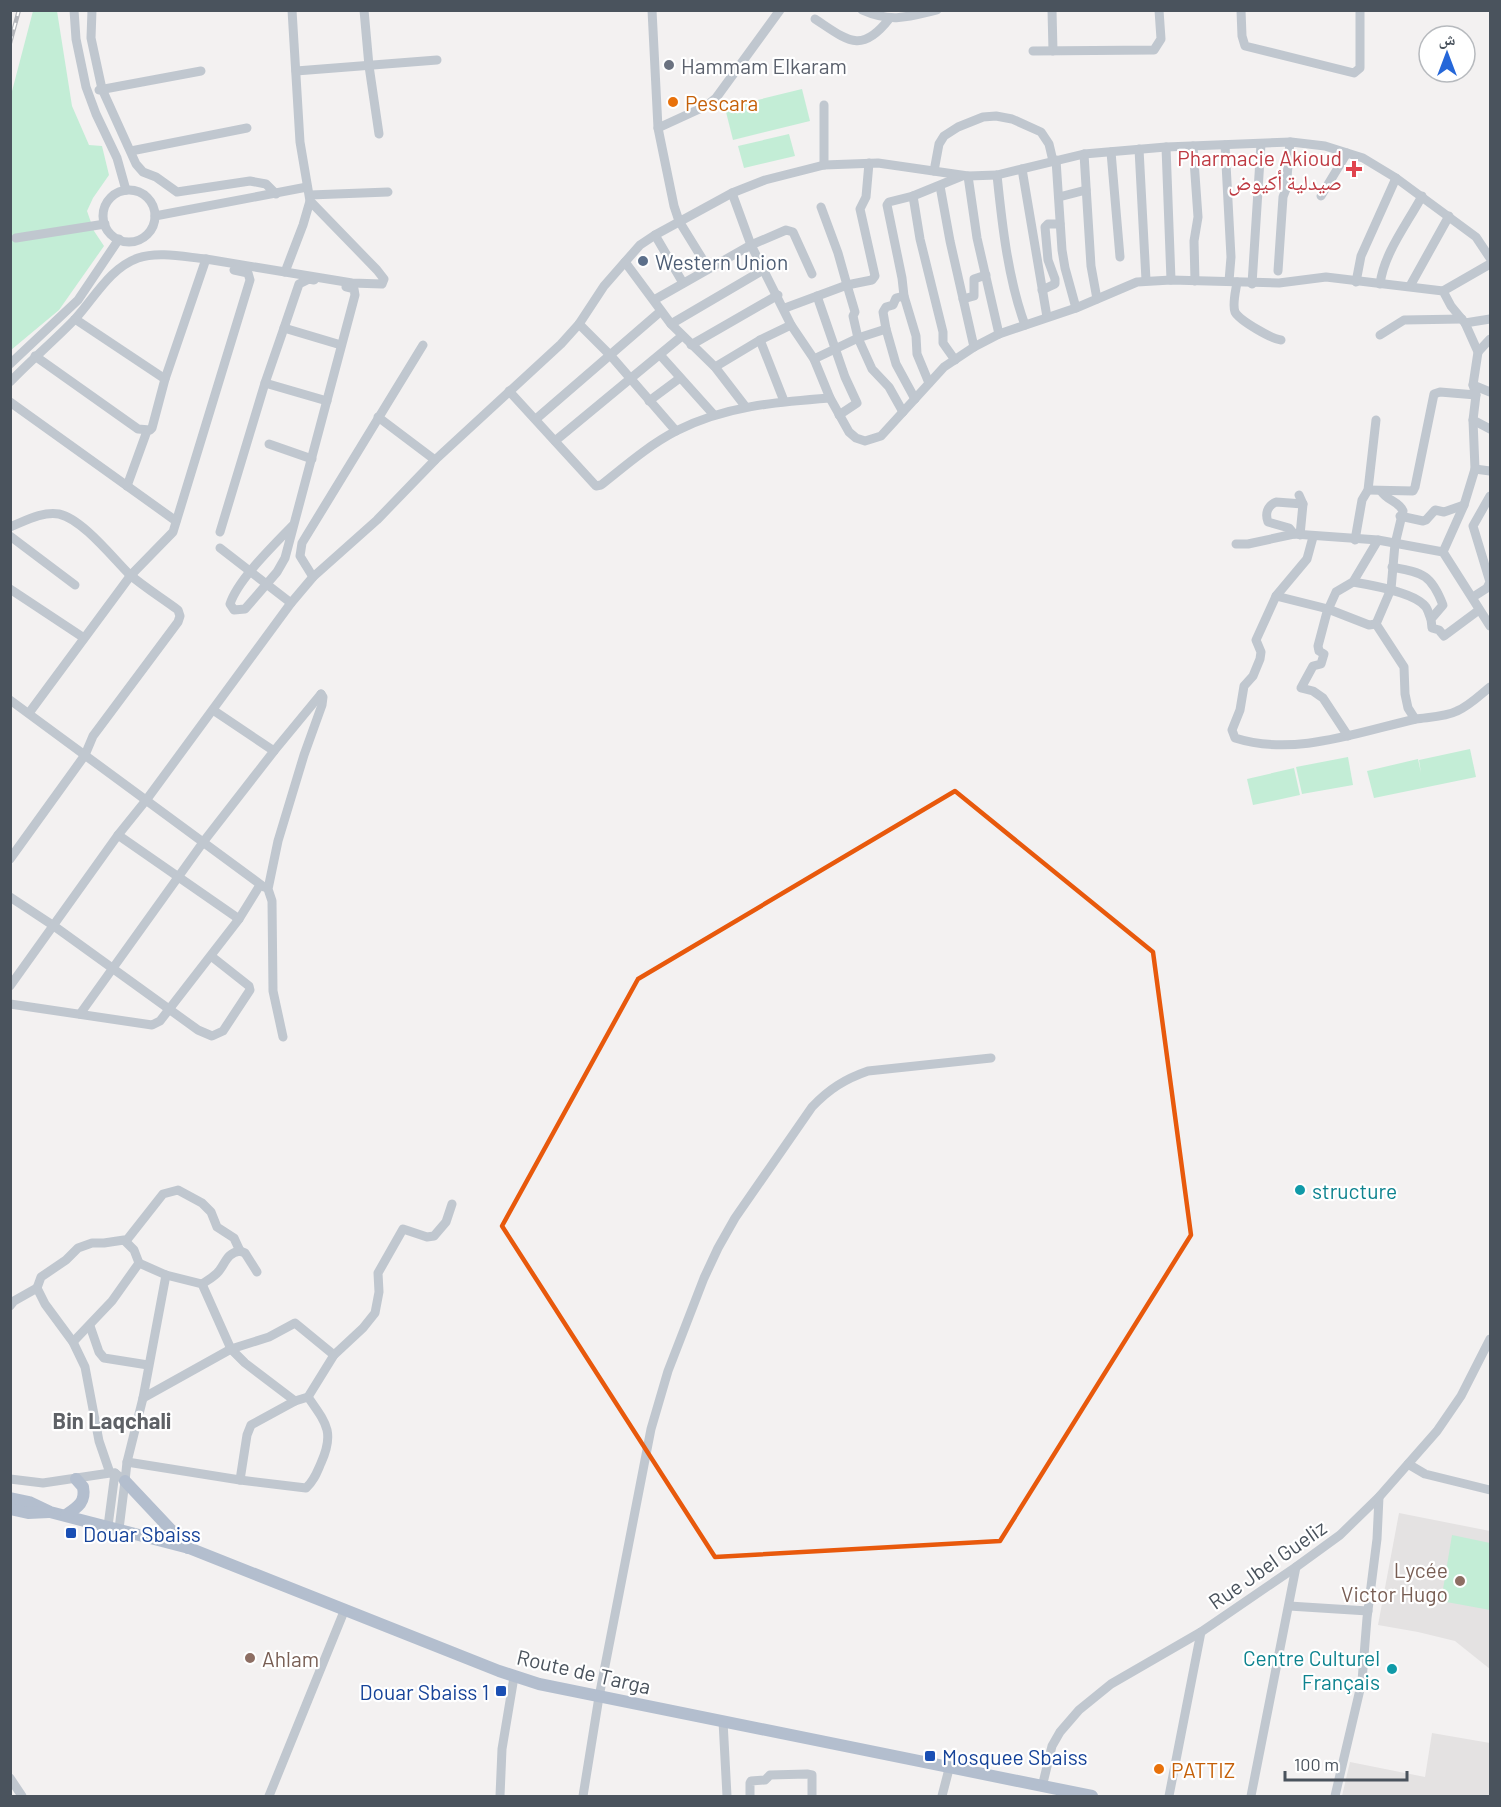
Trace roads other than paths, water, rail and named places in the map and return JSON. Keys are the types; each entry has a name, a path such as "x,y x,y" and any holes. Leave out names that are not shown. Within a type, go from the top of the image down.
{"main road":[{"path":"117,1476 189,1548"},
{"path":"66,1515 78,1508 83,1500 83,1487 76,1479"},
{"name":"Route de Targa","path":"10,1498 29,1502 50,1512"},
{"name":"Route de Targa","path":"10,1509 66,1515 189,1548 514,1677 539,1684 1092,1797"}],"street":[{"path":"75,10 76,39 87,92 117,158 126,190"},
{"path":"92,10 91,38 102,89 140,169 177,192 255,181 266,184 276,194"},
{"path":"285,272 303,225 309,194 300,142 292,10"},
{"path":"364,10 379,134"},
{"path":"652,10 658,128 674,206 680,221 708,268"},
{"path":"658,128 706,106 716,98 780,10"},
{"path":"866,11 877,17 888,19 937,10"},
{"path":"1053,10 1053,51"},
{"path":"1033,51 1154,50 1161,39 1159,10"},
{"path":"1241,10 1242,36 1245,46 1354,73 1360,68 1360,10"},
{"path":"815,19 841,36 863,41 870,39 888,19"},
{"path":"76,39 91,38"},
{"path":"296,71 437,60"},
{"path":"87,92 201,71"},
{"path":"824,105 824,165"},
{"path":"934,171 939,144 944,136 982,117 996,116 1012,119 1041,132 1055,160 1065,268 1076,308"},
{"path":"131,152 247,128"},
{"path":"1278,271 1283,197 1286,189 1290,142"},
{"path":"10,986 118,835 291,603 313,577 561,344 579,324 604,286 640,245 732,193 765,180 824,165 869,163 965,176 997,175 1084,154 1166,147 1290,142 1325,146 1363,158 1422,196 1476,237 1491,258"},
{"path":"1252,284 1261,144"},
{"path":"1226,145 1235,307 1237,314 1269,336 1281,340"},
{"path":"1193,146 1198,217 1194,241 1195,281"},
{"path":"1166,147 1171,280"},
{"path":"1139,149 1146,280"},
{"path":"1111,152 1120,257"},
{"path":"1321,196 1347,153"},
{"path":"1084,154 1091,267 1097,299"},
{"path":"784,308 847,285 872,280 875,276 860,209 866,197 869,163"},
{"path":"1022,169 1047,317"},
{"path":"997,175 1001,219 1010,268 1025,325"},
{"path":"928,383 917,354 916,336 904,296 887,206 889,202 913,196 965,176"},
{"path":"965,176 999,334"},
{"path":"1356,282 1361,256 1395,178"},
{"path":"940,186 974,347"},
{"path":"216,187 219,204"},
{"path":"126,190 136,191 148,198 155,216 146,236 136,240 119,239 109,231 105,224 104,213 108,202 116,194 126,190"},
{"path":"1059,197 1086,190"},
{"path":"155,216 276,194 388,192"},
{"path":"732,193 752,245 791,325 814,359 839,415 849,432 865,441 882,436 944,367 974,347 999,334 1076,308 1137,282 1171,280 1252,284 1326,277 1443,291 1491,264"},
{"path":"10,382 75,319 113,273 139,258 158,255 352,283 378,285 383,282 384,279 377,270 309,194"},
{"path":"913,196 918,229 943,332 943,343 955,360"},
{"path":"1380,284 1387,259 1422,196"},
{"path":"821,207 838,253 855,312 853,316 858,338 872,369 889,387 903,412"},
{"path":"1410,286 1449,216"},
{"path":"16,238 105,224"},
{"path":"1042,290 1055,285 1048,260 1046,227 1048,224 1060,224"},
{"path":"654,300 752,245 790,230 812,274"},
{"path":"655,235 683,283"},
{"path":"10,364 78,300 119,239"},
{"path":"625,261 671,324 715,367 745,406"},
{"path":"127,486 147,431 152,428 165,379 205,262"},
{"path":"29,712 131,575 173,532 250,280 250,276 245,272 205,262"},
{"path":"671,324 765,269"},
{"path":"963,299 974,296 974,279 986,275"},
{"path":"220,532 265,383 299,284 309,279 352,288 356,292 285,558 277,572 245,609 234,610 230,604 232,598 250,572 294,524"},
{"path":"1443,291 1451,306 1464,321 1478,352 1473,385 1476,394 1473,420 1475,469 1464,506 1443,552"},
{"path":"691,345 778,295"},
{"path":"817,296 857,403 839,415"},
{"path":"904,296 896,298 893,304 884,309 885,329 896,364 915,399"},
{"path":"536,419 661,311"},
{"path":"75,319 165,379"},
{"path":"1380,335 1404,320 1491,319"},
{"path":"579,324 611,356 676,431"},
{"path":"715,367 759,340 791,325"},
{"path":"284,328 341,345"},
{"path":"814,359 858,338 885,329"},
{"path":"555,441 661,356 682,336"},
{"path":"1478,352 1491,339"},
{"path":"759,340 784,401"},
{"path":"313,577 300,556 303,543 423,345"},
{"path":"35,356 138,429 147,431"},
{"path":"661,356 714,415"},
{"path":"649,401 680,378"},
{"path":"265,383 327,401"},
{"path":"1473,385 1491,392"},
{"path":"509,391 593,484 598,486 676,431 714,415 745,406 830,398"},
{"path":"1368,490 1413,491 1434,394 1440,392 1476,394"},
{"path":"10,402 176,521"},
{"path":"378,417 435,460"},
{"path":"1355,540 1362,500 1368,490 1376,420"},
{"path":"1473,420 1491,429"},
{"path":"269,444 312,459"},
{"path":"1475,469 1489,468"},
{"path":"1376,624 1391,590 1395,544 1402,508 1384,497 1382,491"},
{"path":"1473,597 1487,588 1490,582 1473,526 1491,496"},
{"path":"1301,499 1297,535 1289,528 1268,522 1267,510 1272,504 1301,499"},
{"path":"1400,516 1423,521 1435,510 1444,512 1464,506"},
{"path":"10,527 30,518 50,513 64,516 95,539 131,575 178,610 179,619 93,735 84,755 10,859"},
{"path":"1236,544 1297,535 1378,540 1443,552 1491,626"},
{"path":"10,536 75,585"},
{"path":"1313,537 1307,559 1276,596 1256,640 1261,652 1260,659 1253,676 1244,686 1240,710 1232,730 1236,738 1250,743 1287,746 1348,736 1415,719 1456,712 1491,687"},
{"path":"1348,736 1323,698 1313,690 1301,688 1313,666 1321,664 1324,654 1319,651 1318,646 1328,609 1336,592 1353,582 1378,540"},
{"path":"220,548 291,603"},
{"path":"1392,567 1419,572 1428,578 1443,605 1431,619"},
{"path":"1353,582 1391,590 1420,602 1425,606 1431,619 1432,628 1439,630 1444,636 1479,610"},
{"path":"10,589 84,638"},
{"path":"1276,596 1328,609 1369,625 1376,624"},
{"path":"1376,624 1404,667 1405,694 1408,708 1415,719"},
{"path":"10,1004 152,1025 160,1021 264,887 304,755 322,705 322,694 318,695 204,841 80,1014"},
{"path":"10,700 264,887 272,901 273,991 283,1037"},
{"path":"213,710 274,751"},
{"path":"118,835 239,919"},
{"path":"10,897 210,1036 219,1034 223,1030 249,993 249,986 211,956"},
{"path":"583,1797 599,1697 654,1419 668,1371 704,1278 735,1218 812,1107 837,1084 868,1071 991,1058"},
{"path":"126,1241 163,1194 177,1190 202,1203 211,1212 217,1227 234,1238 240,1251"},
{"path":"240,1480 250,1425 295,1401 308,1397 334,1355 363,1328 375,1313 379,1292 378,1273 403,1229 427,1238 434,1236 446,1222 452,1204"},
{"path":"10,1306 37,1288 41,1277 66,1260 78,1248 92,1243 126,1241 134,1250 139,1263 166,1275 202,1284 219,1272 227,1257 234,1252 245,1253 257,1272"},
{"path":"73,1342 112,1301 139,1263"},
{"path":"113,1528 117,1476 127,1462 143,1398 166,1275"},
{"path":"202,1284 231,1349 245,1363 295,1401"},
{"path":"37,1288 45,1304 73,1342 87,1376 99,1441 117,1476"},
{"path":"143,1398 231,1349 269,1337 295,1323 334,1355"},
{"path":"90,1326 97,1347 104,1358 148,1365"},
{"name":"Rue Jbel Gueliz","path":"1042,1787 1052,1746 1060,1732 1079,1710 1111,1684 1201,1632 1296,1567 1340,1535 1379,1497 1437,1431 1461,1396 1491,1339"},
{"path":"127,1462 306,1488 310,1485 329,1440 324,1420 308,1397"},
{"path":"1408,1464 1425,1474 1491,1490"},
{"path":"10,1479 44,1483 117,1476"},
{"path":"1335,1797 1362,1681 1377,1539 1379,1497"},
{"path":"1251,1797 1296,1567"},
{"path":"1289,1606 1368,1611"},
{"path":"269,1797 345,1609"},
{"path":"1168,1797 1201,1632"},
{"path":"500,1797 502,1749 514,1677"},
{"path":"723,1721 727,1797"},
{"path":"942,1797 949,1768"},
{"path":"750,1797 752,1781 765,1780 770,1775 807,1774 812,1776 812,1797"},
{"path":"10,1778 22,1797"}],"railway":[{"path":"10,43 19,10"}],"place":[{"name":"Hammam Elkaram","path":"669,65"},
{"name":"Pescara","path":"673,102"},
{"name":"Pharmacie Akioud صيدلية أكيوض","path":"1354,169"},
{"name":"Western Union","path":"643,261"},
{"name":"structure","path":"1300,1190"},
{"name":"Douar Sbaiss","path":"71,1533"},
{"name":"Lycée Victor Hugo","path":"1460,1581"},
{"name":"Ahlam","path":"250,1658"},
{"name":"Centre Culturel Français","path":"1392,1669"},
{"name":"Douar Sbaiss 1","path":"501,1691"},
{"name":"Mosquee Sbaiss","path":"930,1756"},
{"name":"PATTIZ","path":"1159,1769"}],"district":[{"name":"Bin Laqchali","path":"112,1420"}]}
